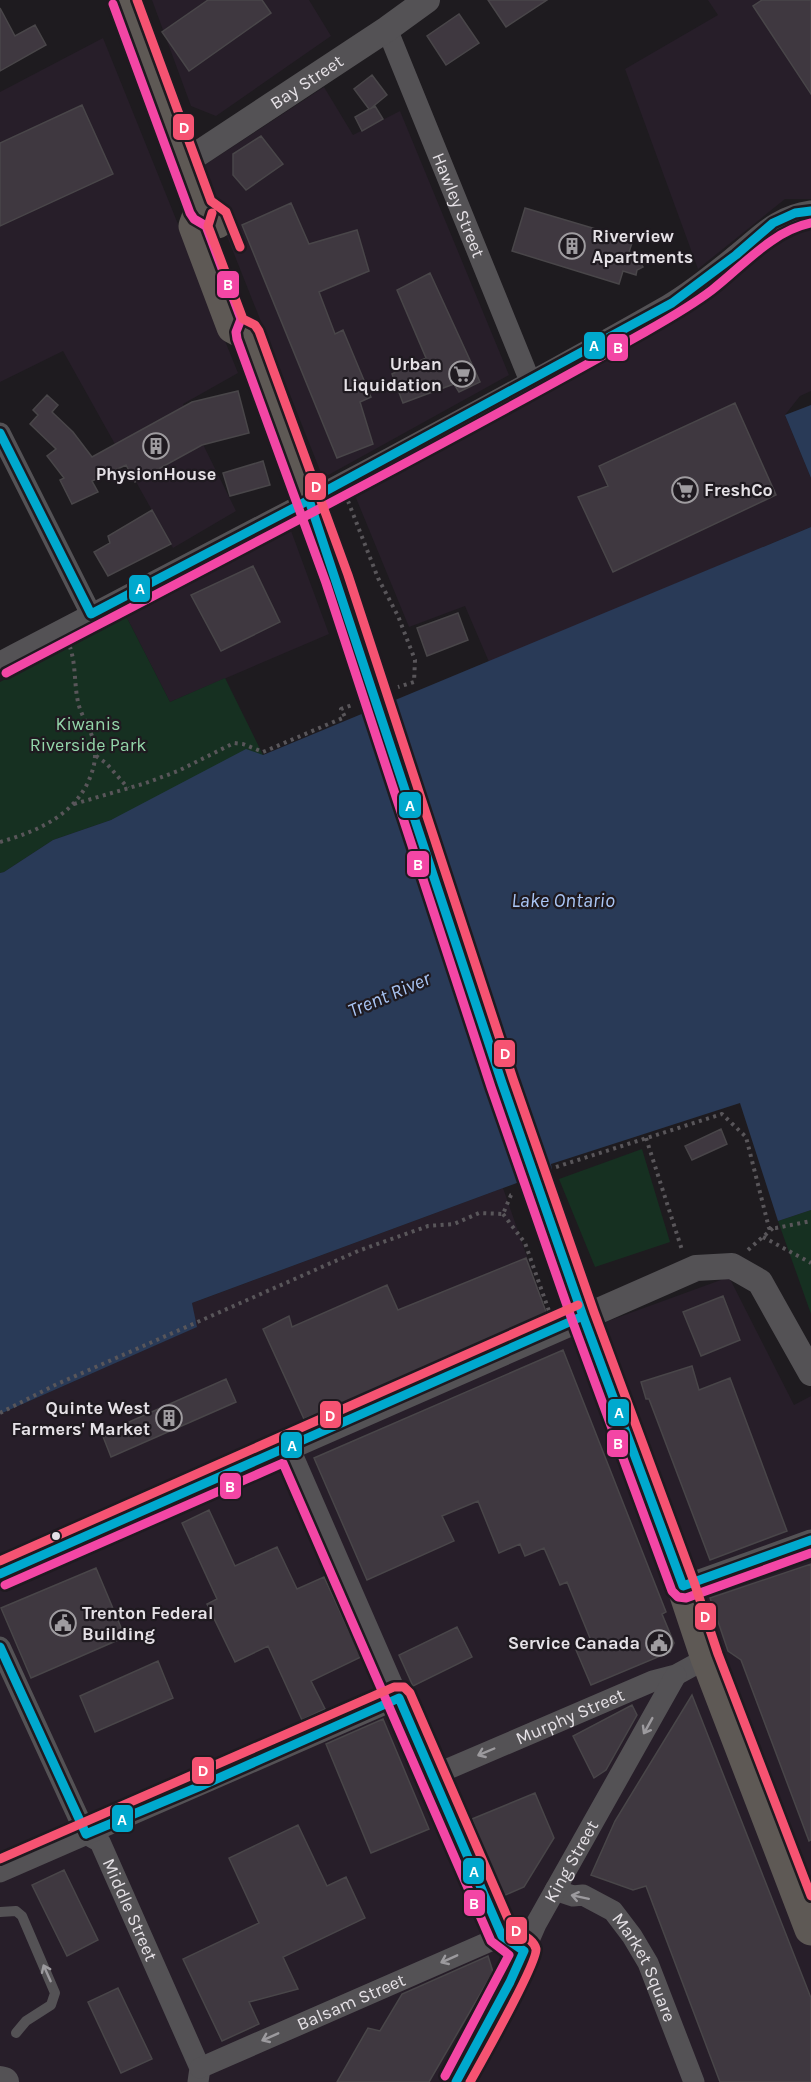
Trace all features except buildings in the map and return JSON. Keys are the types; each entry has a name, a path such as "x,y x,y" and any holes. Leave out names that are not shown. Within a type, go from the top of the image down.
{"main road":[{"path":"124,0 201,209 216,218 254,319 248,335 343,597 541,1196 569,1323 683,1586 707,1658 811,1929"}],"street":[{"name":"Bay Street","path":"184,163 387,29 427,0"},
{"name":"Hawley Street","path":"387,29 530,381"},
{"path":"0,662 309,500 672,303 736,255 773,223 795,213 811,210"},
{"path":"0,433 91,614"},
{"path":"0,1574 696,1268 732,1266 760,1282 811,1372"},
{"path":"289,1447 434,1775 502,1936 524,1951"},
{"path":"683,1586 811,1540"},
{"name":"Middle Street","path":"0,1647 86,1833 100,1842 199,2075"},
{"name":"Murphy Street","path":"434,1775 653,1681 676,1675 707,1658"},
{"name":"King Street","path":"456,2082 513,1976 555,1890 676,1675"},
{"path":"0,1872 399,1698"},
{"name":"Market Square","path":"555,1890 573,1896 583,1895 613,1911 632,1936 648,1963 694,2082"},
{"name":"Balsam Street","path":"199,2075 502,1936"}],"lane":[{"path":"0,1912 16,1911 22,1916 55,1993 51,2005 26,2020 16,2033"}],"path":[{"path":"62,629 72,654 78,705 90,728 96,756 89,781 74,804"},
{"path":"0,842 50,821 74,804 178,771 234,743 263,752 335,722"},
{"path":"96,756 106,763 128,788"},
{"path":"646,1138 689,1271"},
{"path":"503,1214 525,1244 569,1323"},
{"path":"776,1228 811,1221"},
{"path":"763,1237 811,1263"},
{"path":"0,1413 55,1385 223,1312"}],"shaded area":[{"path":"152,0 309,0 331,36 216,116 191,106"},
{"path":"708,0 811,0 811,199 785,199 698,269 625,69 718,15"},
{"path":"103,38 238,373 183,404 236,511 173,548 63,351 0,382 0,92"},
{"path":"324,87 353,135 400,111 509,375 323,478 200,168"},
{"path":"811,227 811,391 800,396 785,415 811,478 811,527 489,662 465,606 409,627 354,493 664,326 775,231"},
{"path":"290,528 329,634 170,702 126,616"},
{"path":"503,1188 556,1340 729,1277 794,1405 811,1396 811,2082 0,2082 0,1414 196,1327 192,1303"}],"green space":[{"name":"Kiwanis Riverside Park","path":"126,616 170,702 225,678 263,755 111,820 53,840 0,873 0,682"},
{"path":"642,1149 670,1242 595,1267 559,1179"},
{"path":"811,1210 811,1314 778,1221"}],"water":[{"path":"811,405 811,478 785,415"},
{"name":"Lake Ontario","path":"811,527 811,1210 778,1221 740,1103 551,1164 552,1170 192,1303 197,1327 0,1414 0,873 53,840 111,820 246,749 263,755"}],"transit line":[{"name":"D","path":"137,0 211,201 226,212 240,247"},
{"name":"B","path":"113,4 190,213 194,219 206,226 241,319 236,332 237,339 326,583 491,1087 572,1320 672,1591 678,1597 686,1598 811,1553"},
{"name":"A","path":"0,433 91,614 309,500 672,303 736,255 773,223 795,213 811,211"},
{"name":"D","path":"212,213 208,226 243,319 255,325 259,331 348,575 513,1079 594,1312 694,1582 718,1654 811,1896"},
{"name":"B","path":"6,673 407,462 645,332 704,296 783,233 811,223"},
{"name":"A","path":"309,500 502,1083 583,1316 683,1586 811,1540"},
{"name":"D","path":"0,1561 578,1305"},
{"name":"A","path":"0,1574 583,1316"},
{"name":"B","path":"5,1585 283,1463 491,1941 509,1955 445,2076"},
{"name":"A","path":"0,1647 86,1834 399,1698 502,1936 524,1951 510,1982 456,2082"},
{"name":"D","path":"0,1859 394,1687 404,1687 410,1693 512,1928 529,1939 536,1949 519,1992 470,2082"}],"place":[{"name":"Riverview Apartments","path":"572,246"},
{"name":"Urban Liquidation","path":"462,374"},
{"name":"PhysionHouse","path":"156,446"},
{"name":"FreshCo","path":"685,490"},
{"name":"Quinte West Farmers' Market","path":"169,1418"},
{"name":"Trenton Federal Building","path":"63,1623"},
{"name":"Service Canada","path":"659,1643"}],"water label":[{"name":"Trent River","path":"389,994"}]}
